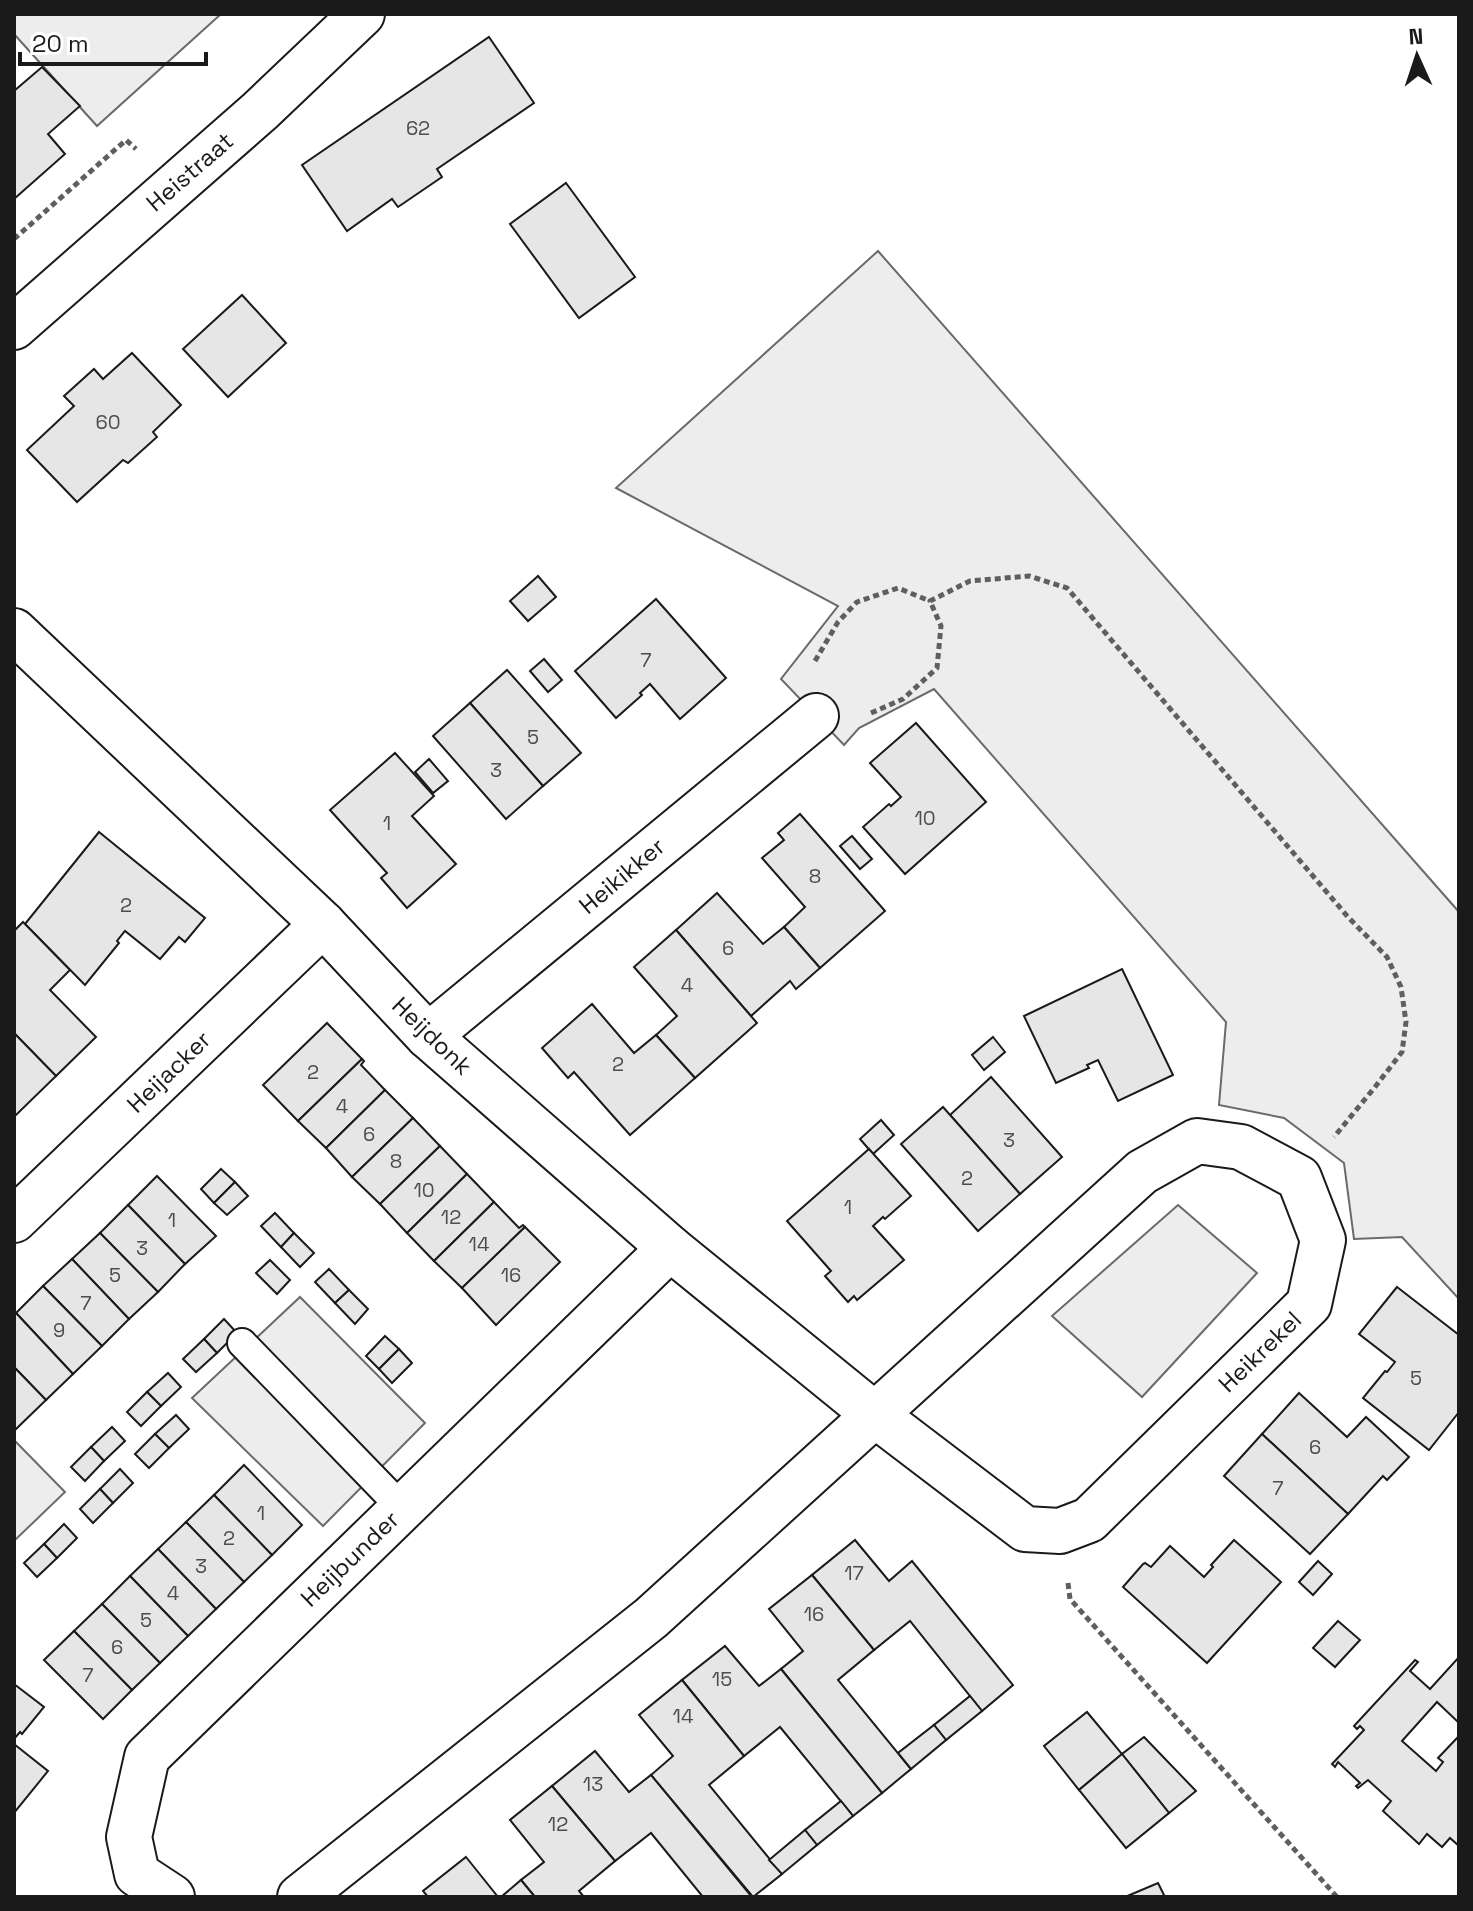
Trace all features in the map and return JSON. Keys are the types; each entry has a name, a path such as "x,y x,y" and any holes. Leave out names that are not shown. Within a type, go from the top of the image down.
{"street":[{"name":"Heistraat","path":"14,327 260,111 362,14"},
{"name":"Heijdonk","path":"14,631 323,924 428,1036 670,1248 874,1414"},
{"name":"Heikikker","path":"428,1036 816,716"},
{"name":"Heijacker","path":"14,1220 323,924"},
{"path":"300,1897 651,1618 1142,1172 1197,1141 1241,1147 1299,1178"},
{"name":"Heikrekel","path":"1060,1531 1089,1520 1309,1304 1323,1240 1299,1178"},
{"name":"Heijbunder","path":"172,1897 137,1874 129,1837 147,1757 670,1248"},
{"path":"874,1414 1025,1529 1060,1531"}],"lane":[{"path":"242,1343 402,1508"}],"path":[{"path":"930,601 970,581 1029,576 1067,588 1348,917 1387,957 1401,987 1406,1022 1402,1052 1299,1178"},
{"path":"898,588 930,601 941,626 937,668 903,699 864,716 816,716 809,703 809,671 838,622 857,602 898,588"},
{"path":"1060,1531 1070,1599 1337,1897"}],"shaded area":[{"path":"14,14 221,14 97,126 14,34"},
{"path":"878,251 1459,912 1459,1299 1402,1237 1354,1239 1344,1163 1284,1118 1219,1105 1226,1022 934,689 859,728 844,745 781,679 838,606 616,488"},
{"path":"1178,1205 1257,1273 1142,1397 1052,1316"},
{"path":"300,1297 425,1423 323,1526 192,1398"},
{"path":"14,1440 65,1492 14,1541"}],"building":[{"path":"489,37 534,103 437,169 442,177 398,207 392,199 347,231 302,165"},
{"path":"42,67 80,106 48,134 65,154 14,199 14,91"},
{"path":"566,183 635,277 579,318 510,224"},
{"path":"242,295 286,343 228,397 183,349"},
{"path":"132,353 181,405 153,432 157,437 128,463 123,460 77,502 27,450 74,406 64,396 94,369 103,379"},
{"path":"538,576 556,597 528,621 510,601"},
{"path":"656,599 726,678 680,719 650,684 616,718 575,671"},
{"path":"544,659 562,680 548,692 530,671"},
{"path":"507,670 581,753 543,786 470,703"},
{"path":"470,703 543,786 506,819 433,736"},
{"path":"916,723 986,802 905,874 863,827 901,797 870,763"},
{"path":"395,753 434,796 412,816 456,864 407,908 381,878 387,873 330,810"},
{"path":"429,759 448,781 433,793 415,772"},
{"path":"800,814 885,911 820,968 784,927 805,907 762,858 784,840 778,833"},
{"path":"99,832 205,918 185,942 179,937 160,959 125,931 85,985 25,924"},
{"path":"852,836 872,859 860,869 840,846"},
{"path":"717,893 763,944 784,927 820,968 796,989 790,981 751,1016 676,930"},
{"path":"23,922 70,970 50,990 96,1037 56,1076 14,1033 14,931"},
{"path":"676,930 757,1023 695,1078 656,1035 677,1016 634,967"},
{"path":"1122,969 1173,1075 1118,1101 1098,1060 1087,1065 1089,1068 1056,1083 1024,1016"},
{"path":"592,1004 634,1053 656,1035 695,1078 630,1135 574,1072 568,1078 542,1048"},
{"path":"327,1023 362,1059 298,1121 263,1085"},
{"path":"14,1033 56,1076 16,1115 14,1112"},
{"path":"993,1037 1005,1052 984,1070 972,1055"},
{"path":"362,1059 361,1065 385,1090 326,1148 298,1121"},
{"path":"991,1077 1062,1157 1020,1194 950,1115"},
{"path":"385,1090 413,1118 352,1177 326,1148"},
{"path":"943,1107 1020,1194 978,1231 901,1144"},
{"path":"413,1118 440,1146 380,1204 352,1177"},
{"path":"881,1120 894,1135 873,1154 860,1139"},
{"path":"440,1146 467,1174 407,1233 380,1204"},
{"path":"869,1149 911,1196 873,1226 904,1260 857,1300 854,1296 848,1302 825,1276 831,1271 787,1221"},
{"path":"221,1169 235,1182 214,1203 201,1189"},
{"path":"467,1174 494,1202 434,1261 407,1233"},
{"path":"157,1176 216,1236 185,1264 128,1205"},
{"path":"235,1182 248,1196 227,1215 214,1203"},
{"path":"494,1202 519,1228 525,1227 462,1288 434,1261"},
{"path":"128,1205 185,1264 158,1292 100,1233"},
{"path":"275,1213 294,1233 281,1247 261,1226"},
{"path":"525,1227 560,1262 496,1325 462,1288"},
{"path":"100,1233 158,1292 129,1319 72,1259"},
{"path":"294,1233 314,1253 300,1267 281,1247"},
{"path":"72,1259 129,1319 102,1346 43,1286"},
{"path":"270,1260 290,1280 277,1294 256,1273"},
{"path":"329,1269 349,1290 335,1303 315,1282"},
{"path":"43,1286 102,1346 73,1374 16,1313"},
{"path":"1397,1287 1459,1335 1459,1412 1429,1450 1363,1398 1395,1362 1359,1334"},
{"path":"349,1290 368,1309 355,1324 335,1303"},
{"path":"16,1313 73,1374 46,1400 14,1367"},
{"path":"224,1319 237,1333 217,1353 204,1339"},
{"path":"385,1336 399,1349 379,1369 366,1356"},
{"path":"204,1339 217,1353 196,1372 183,1359"},
{"path":"399,1349 412,1363 392,1383 379,1369"},
{"path":"14,1367 46,1400 16,1429 14,1427"},
{"path":"168,1373 181,1387 161,1406 147,1392"},
{"path":"147,1392 161,1406 141,1426 127,1412"},
{"path":"1299,1393 1347,1437 1366,1417 1409,1457 1387,1480 1383,1476 1348,1514 1262,1434"},
{"path":"176,1415 189,1429 169,1448 155,1434"},
{"path":"112,1427 125,1441 104,1461 91,1447"},
{"path":"155,1434 169,1448 149,1468 135,1454"},
{"path":"1262,1434 1348,1514 1310,1554 1224,1476"},
{"path":"91,1447 104,1461 85,1481 71,1467"},
{"path":"244,1465 302,1525 272,1555 214,1495"},
{"path":"120,1469 133,1483 113,1503 100,1489"},
{"path":"100,1489 113,1503 93,1523 80,1509"},
{"path":"214,1495 272,1555 244,1582 186,1522"},
{"path":"186,1522 244,1582 216,1609 158,1549"},
{"path":"64,1524 77,1538 57,1558 44,1544"},
{"path":"855,1540 889,1581 912,1561 1013,1685 982,1711 910,1621 874,1650 812,1575"},
{"path":"1234,1540 1281,1582 1207,1663 1123,1587 1143,1564 1151,1567 1170,1546 1204,1577"},
{"path":"44,1544 57,1558 37,1577 24,1563"},
{"path":"158,1549 216,1609 188,1636 130,1576"},
{"path":"1318,1561 1332,1574 1313,1595 1299,1582"},
{"path":"812,1575 874,1650 838,1680 911,1769 882,1793 781,1669 803,1651 769,1609"},
{"path":"130,1576 188,1636 160,1663 102,1604"},
{"path":"102,1604 160,1663 132,1690 74,1631"},
{"path":"1338,1621 1360,1640 1335,1667 1313,1648"},
{"path":"74,1631 132,1690 103,1719 44,1660"},
{"path":"725,1646 759,1686 781,1669 882,1793 853,1816 780,1727 744,1756 682,1680"},
{"path":"1459,1657 1459,1723 1437,1702 1402,1741 1436,1771 1443,1762 1438,1758 1459,1738 1459,1846 1450,1838 1442,1847 1427,1834 1419,1844 1383,1811 1391,1801 1368,1780 1358,1788 1356,1786 1360,1783 1338,1762 1335,1767 1332,1764 1364,1730 1354,1726 1415,1660 1418,1662 1410,1671 1430,1689"},
{"path":"682,1680 744,1756 709,1785 782,1874 753,1897 651,1775 673,1756 639,1715"},
{"path":"14,1684 44,1707 22,1734 20,1732 14,1739"},
{"path":"970,1696 982,1711 946,1740 934,1725"},
{"path":"1087,1712 1122,1754 1079,1790 1044,1746"},
{"path":"934,1725 946,1740 911,1769 898,1753"},
{"path":"1144,1737 1196,1791 1169,1813 1122,1754"},
{"path":"14,1744 48,1771 14,1813"},
{"path":"595,1751 629,1792 651,1775 752,1897 703,1897 651,1833 615,1861 552,1786"},
{"path":"1122,1754 1169,1813 1126,1848 1079,1790"},
{"path":"552,1786 615,1861 579,1891 584,1897 535,1897 521,1880 544,1862 510,1820"},
{"path":"841,1801 853,1816 817,1845 805,1830"},
{"path":"805,1830 817,1845 782,1874 769,1860"},
{"path":"466,1857 498,1897 428,1897 423,1891"},
{"path":"521,1880 535,1897 501,1897"},
{"path":"1158,1883 1165,1897 1125,1897"}]}
